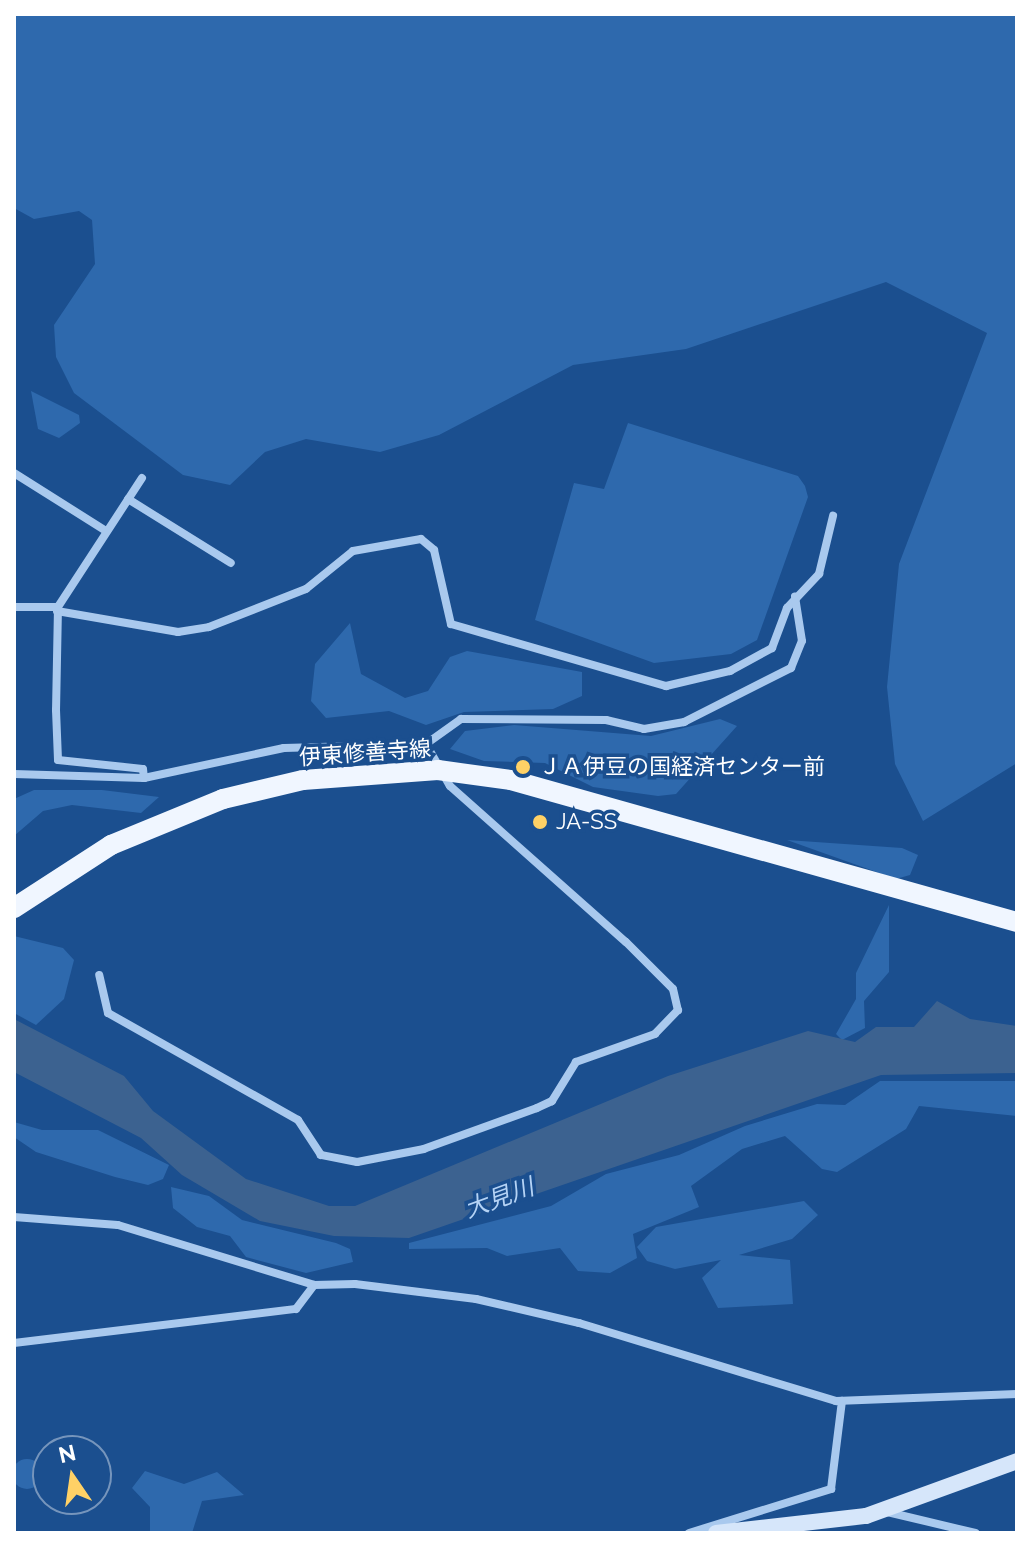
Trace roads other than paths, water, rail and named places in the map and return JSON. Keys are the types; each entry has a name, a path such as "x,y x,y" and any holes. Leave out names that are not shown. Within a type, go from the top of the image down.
{"main road":[{"name":"伊東修善寺線","path":"14,908 111,845 223,799 303,780 438,770 511,780 1017,922"}],"street":[{"path":"14,473 106,531"},
{"path":"142,478 57,609 58,760 143,769 144,778"},
{"path":"128,499 231,563"},
{"path":"14,607 57,609 178,632 209,627 306,589 353,551 421,539 434,550 451,624 666,686 762,657 795,597 819,574 833,516"},
{"path":"14,774 144,778 284,748 426,744 461,719 606,720 644,729 684,722 791,668 802,641 795,597"},
{"path":"99,975 108,1013 298,1120 321,1155 357,1162 437,1145 537,1108 552,1101 576,1062 671,1022 678,1010 673,989 438,770 426,744"},
{"path":"14,1217 118,1225 314,1285 476,1299 842,1401 1017,1394"},
{"path":"14,1343 296,1309 314,1285"},
{"path":"689,1533 831,1489 842,1401"},
{"path":"716,1533 883,1511 1017,1461"},
{"path":"883,1511 975,1533"}],"water":[{"name":"大見川","path":"937,1001 970,1019 1017,1026 1017,1073 881,1075 409,1238 334,1236 260,1221 182,1175 141,1138 14,1072 14,1019 124,1076 153,1111 246,1179 329,1206 355,1206 668,1076 808,1031 855,1042 876,1027 914,1027"}],"place":[{"name":"ＪＡ伊豆の国経済センター前","path":"523,767"},
{"name":"JA-SS","path":"540,822"}]}
